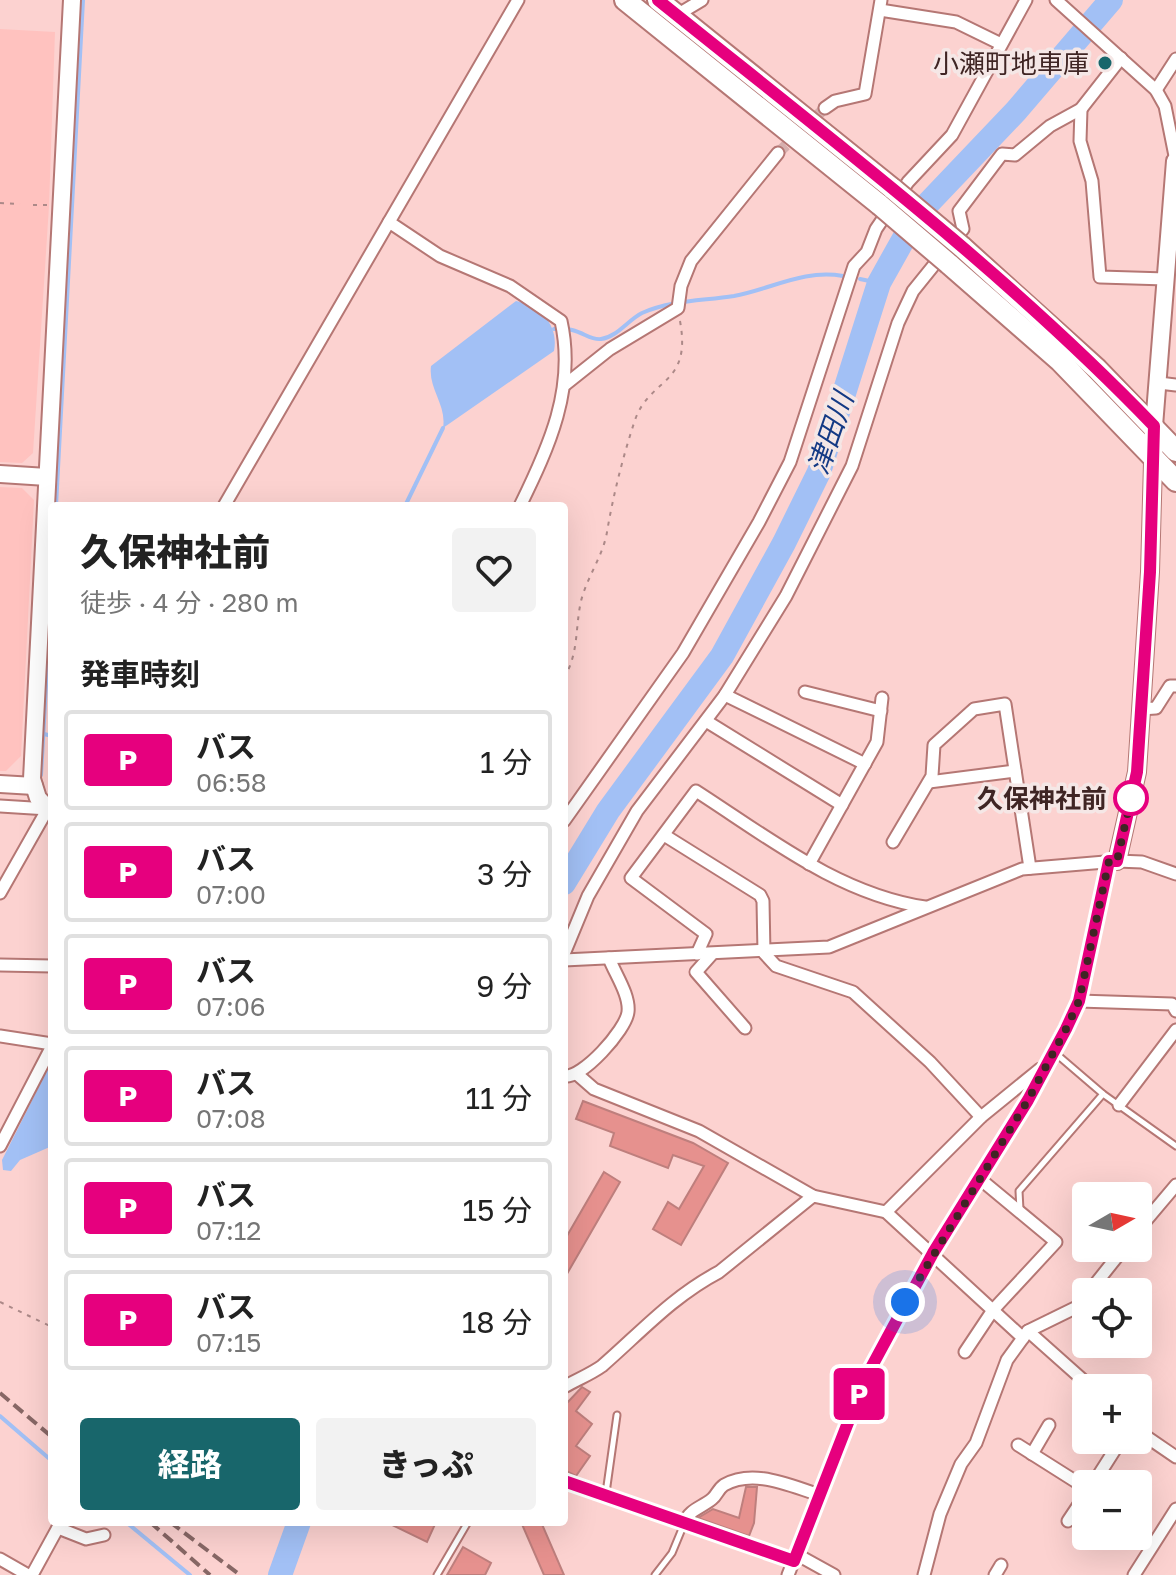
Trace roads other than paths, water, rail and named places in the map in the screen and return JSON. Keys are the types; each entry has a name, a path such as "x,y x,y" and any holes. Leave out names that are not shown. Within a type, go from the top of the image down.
{"highway":[{"path":"625,0 886,197 962,247 1070,343 1176,451"},
{"path":"658,0 886,197 949,264 1038,341 1176,481"}],"street":[{"path":"48,804 38,798 34,786 72,0"},
{"path":"226,502 518,0"},
{"path":"677,15 702,0"},
{"path":"568,815 676,664 718,597 790,462 854,266 867,252 876,229 908,182 952,135 1026,0"},
{"path":"788,1575 865,1379 933,1253 980,1179 1079,1001 1137,772 1150,572 1154,426 1168,384 1166,279 1175,161 1168,116 1156,90 1056,0"},
{"path":"825,108 835,101 865,94 880,5 956,22 1001,44"},
{"path":"568,944 588,896 623,835 725,695 786,596 852,466 898,323 913,291 963,229 959,211 1002,154 1008,152 1015,155 1050,126 1081,109 1121,58"},
{"path":"1156,90 1176,59"},
{"path":"1081,109 1080,141 1092,181 1100,277 1166,279"},
{"path":"566,384 610,349 679,303 684,272 691,261 778,153"},
{"path":"389,222 440,256 510,286 562,326 566,384 549,447 522,502"},
{"path":"0,474 47,477"},
{"path":"1141,709 1156,708 1170,686 1176,686"},
{"path":"805,692 881,711"},
{"path":"725,695 865,764"},
{"path":"809,864 877,742 882,698"},
{"path":"893,842 929,782 934,745 974,709 1005,704 1030,868"},
{"path":"706,721 842,805"},
{"path":"929,782 1015,771"},
{"path":"0,784 34,786"},
{"path":"697,954 706,934 631,878 696,791 809,864 866,894 926,907"},
{"path":"0,806 48,805"},
{"path":"0,893 48,809"},
{"path":"664,835 760,895 763,901 764,953 776,966 853,992 930,1062 981,1117"},
{"path":"568,960 764,953 829,947 995,877 1030,868 1113,861 1142,862 1176,874"},
{"path":"712,954 696,972 745,1028"},
{"path":"578,1075 626,1019 626,998 609,958"},
{"path":"0,965 48,966"},
{"path":"1079,1001 1175,1005"},
{"path":"1119,1105 1176,1030"},
{"path":"0,1037 48,1044"},
{"path":"0,1146 48,1053"},
{"path":"886,1212 981,1117 1045,1065"},
{"path":"568,1076 578,1075 594,1089 699,1131 813,1196 886,1212 993,1310 1075,1374"},
{"path":"965,1352 993,1310 1056,1242 980,1179"},
{"path":"1152,1213 1176,1185"},
{"path":"568,1385 600,1367 635,1332 719,1272 813,1196"},
{"path":"1101,1278 1113,1262"},
{"path":"924,1575 940,1514 961,1464 976,1443 1007,1360 1026,1334 1072,1310"},
{"path":"1032,1454 1049,1425"},
{"path":"1152,1441 1176,1457"},
{"path":"1018,1445 1072,1481"},
{"path":"684,1523 688,1515 712,1499 720,1487 735,1480 752,1477 773,1480 820,1495"},
{"path":"568,1482 795,1558 834,1575"},
{"path":"1134,1575 1176,1509"},
{"path":"1068,1521 1072,1514"},
{"path":"0,1559 30,1575 59,1526"},
{"path":"62,1526 86,1539 104,1535"}],"lane":[{"path":"1053,1051 1103,1094 1176,1146"},
{"path":"1020,1212 1019,1191 1103,1094"},
{"path":"605,1495 617,1415"},
{"path":"655,1575 672,1553 684,1523"},
{"path":"437,1575 466,1526"}],"water":[{"path":"516,301 546,318 554,333 554,351 443,428 444,420 432,382 431,366"},
{"path":"48,1069 48,1148 20,1160 11,1171 3,1170 2,1160"}],"waterway":[{"path":"56,502 83,0"},
{"name":"津田川","path":"568,876 608,811 722,656 784,543 819,472 879,283 917,215 1016,111 1111,0"},
{"path":"554,329 576,331 601,339 612,335 642,313 665,306 734,296 801,277 843,276"},
{"path":"860,279 879,283"},
{"path":"407,502 443,428"},
{"path":"41,775 48,650"},
{"path":"44,734 48,735"},
{"path":"0,1416 48,1458"},
{"path":"131,1526 190,1575"},
{"name":"津田川","path":"280,1575 298,1526"}],"tunnel":[{"path":"778,153 825,108"}],"railway":[{"path":"0,1393 48,1434"},
{"path":"155,1526 210,1575"},
{"path":"175,1526 240,1575"}],"place":[{"name":"小瀬町地車庫","path":"1105,63"},
{"name":"久保神社前","path":"1131,798"}]}
